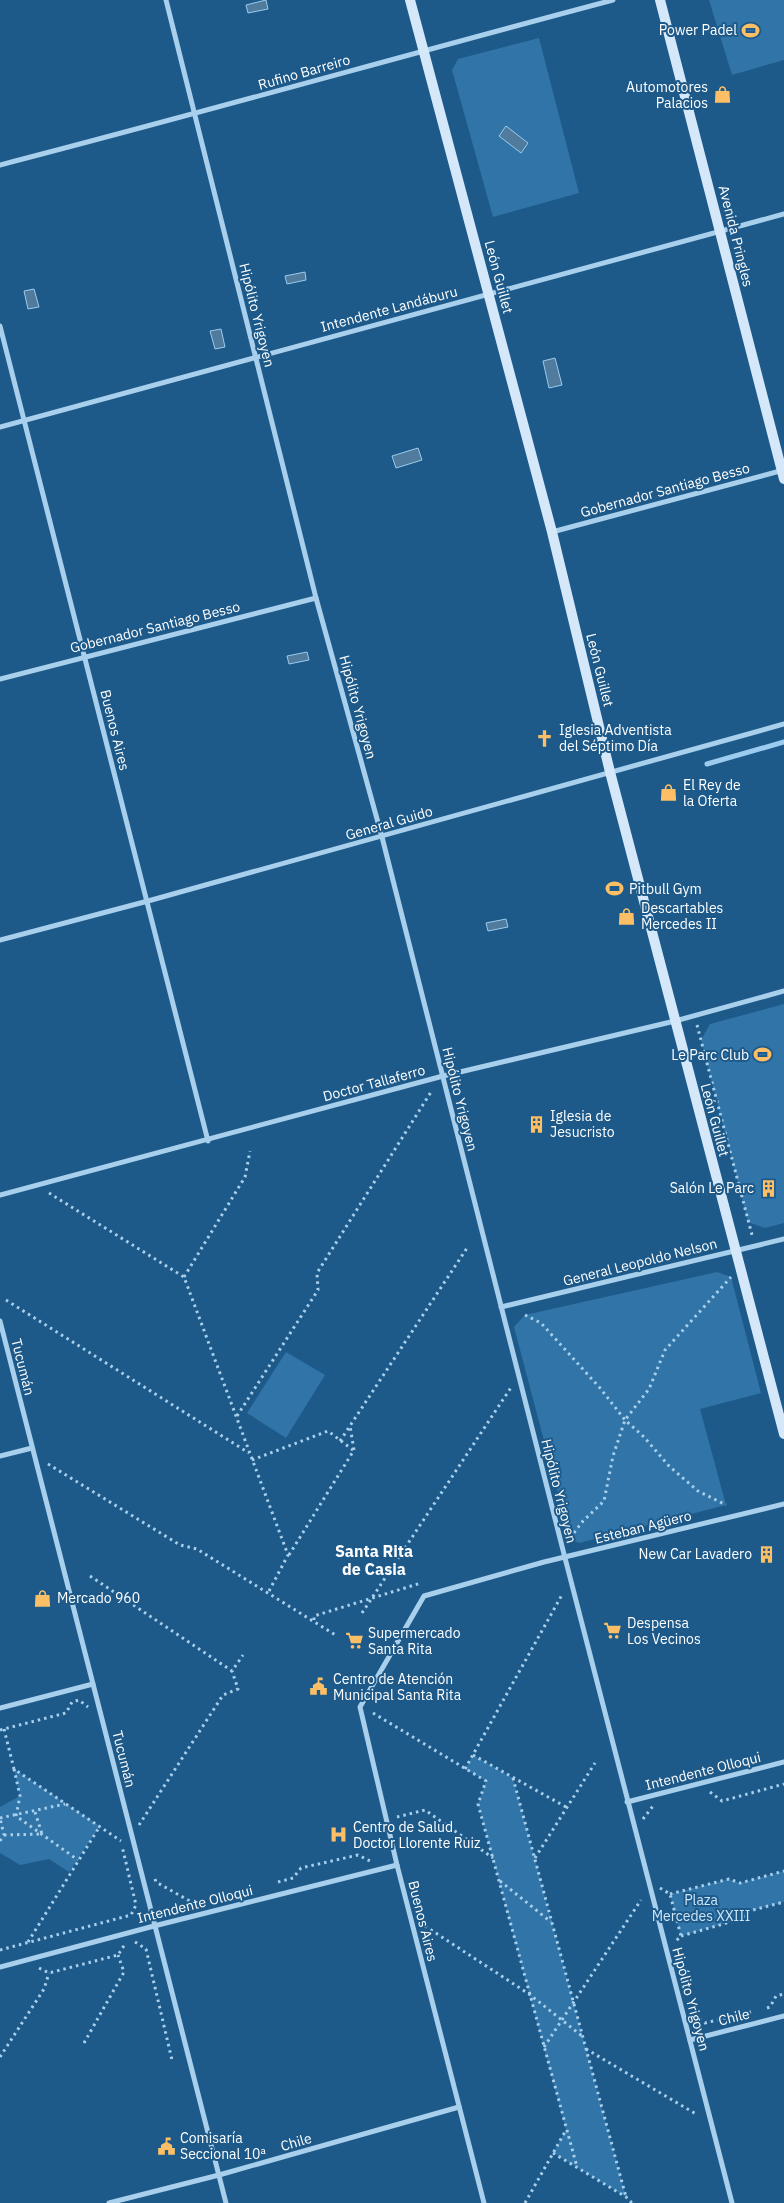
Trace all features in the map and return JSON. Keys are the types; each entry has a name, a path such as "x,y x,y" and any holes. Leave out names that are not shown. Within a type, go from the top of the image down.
{"street":[{"name":"Hipólito Yrigoyen","path":"166,0 316,598 382,837 627,1802 732,2203"},
{"name":"León Guillet","path":"410,0 552,532 610,772 734,1251 784,1434"},
{"name":"Rufino Barreiro","path":"0,164 195,114 613,0"},
{"name":"Avenida Pringles","path":"660,0 783,473"},
{"name":"Intendente Landáburu","path":"0,427 784,214"},
{"name":"Buenos Aires","path":"0,326 208,1140"},
{"name":"Gobernador Santiago Besso","path":"552,532 783,473"},
{"name":"Gobernador Santiago Besso","path":"0,679 316,598"},
{"name":"General Guido","path":"0,940 382,837 784,724"},
{"name":"Doctor Tallaferro","path":"0,1196 443,1076 675,1020 784,990"},
{"name":"General Leopoldo Nelson","path":"502,1307 784,1238"},
{"name":"Tucumán","path":"0,1321 226,2203"},
{"path":"0,1456 32,1448"},
{"name":"Esteban Agüero","path":"392,1652 424,1596 565,1558 784,1504"},
{"name":"Buenos Aires","path":"392,1652 360,1707 397,1865 484,2203"},
{"path":"0,1708 93,1684"},
{"name":"Intendente Olloqui","path":"627,1802 784,1762"},
{"name":"Intendente Olloqui","path":"0,1967 397,1865"},
{"name":"Chile","path":"690,2040 784,2016"},
{"name":"Chile","path":"109,2203 219,2176 459,2107"}],"path":[{"path":"696,1022 752,1235"},
{"path":"236,1417 318,1290 317,1273 430,1092"},
{"path":"184,1277 245,1176 250,1151"},
{"path":"49,1193 184,1277 288,1555"},
{"path":"340,1441 467,1248"},
{"path":"570,1539 583,1521 604,1501 614,1456 625,1420 649,1389 664,1350 731,1277"},
{"path":"6,1300 250,1453"},
{"path":"525,1315 541,1323 600,1388 625,1420 698,1491 726,1505"},
{"path":"362,1613 513,1384"},
{"path":"268,1593 288,1555 354,1450 350,1426"},
{"path":"252,1460 328,1431 354,1450"},
{"path":"47,1464 180,1545 197,1550 314,1620 337,1636"},
{"path":"90,1576 232,1671 238,1689 224,1696 178,1763 139,1825 142,1835"},
{"path":"314,1620 314,1616 421,1583"},
{"path":"465,1769 564,1590"},
{"path":"232,1671 243,1655"},
{"path":"16,1816 20,1796 2,1730 66,1713 72,1702 80,1700 88,1706 90,1716"},
{"path":"373,1713 486,1781 478,1804 577,2167"},
{"path":"473,1755 566,1807"},
{"path":"534,1858 595,1763"},
{"path":"14,1769 120,1840"},
{"path":"513,1778 626,2197"},
{"path":"701,1794 710,1792 722,1801 784,1784"},
{"path":"4,1835 0,1818 66,1804"},
{"path":"645,1828 642,1820 654,1806"},
{"path":"397,1817 425,1810 493,1858"},
{"path":"34,1812 42,1834"},
{"path":"16,1816 78,1860"},
{"path":"28,1943 100,1826"},
{"path":"0,1950 131,1915 136,1904 118,1831"},
{"path":"0,1840 4,1835 42,1834"},
{"path":"274,1883 293,1878 301,1868 358,1855 370,1861"},
{"path":"670,1894 729,1878 740,1883 784,1871"},
{"path":"153,1872 156,1882 193,1905 202,1902"},
{"path":"499,1880 552,1923"},
{"path":"658,1880 660,1888 670,1894 681,1936"},
{"path":"544,2047 641,1900"},
{"path":"674,1943 681,1936 741,1919 749,1911 784,1902"},
{"path":"425,1926 529,1994 583,2037"},
{"path":"37,1967 49,1973 118,1955 125,1943 136,1942 146,1949 172,2060"},
{"path":"84,2043 124,1972 118,1955"},
{"path":"0,2058 44,1989 49,1973"},
{"path":"761,2009 770,2007 776,1996 784,1994"},
{"path":"692,2014 705,2023 752,2012"},
{"path":"586,2048 696,2114"},
{"path":"526,2203 566,2130"},
{"path":"553,2153 626,2197 632,2203"}],"green space":[{"name":"Power Padel","path":"709,0 784,0 784,60 732,75"},
{"path":"539,38 579,193 493,217 452,70 458,59"},
{"path":"784,1004 784,1223 765,1228 748,1222 701,1040 710,1024"},
{"path":"717,1272 731,1277 761,1393 700,1409 726,1505 579,1543 570,1539 514,1327 525,1315"},
{"path":"286,1352 325,1375 286,1438 247,1413"},
{"path":"473,1755 513,1778 626,2197 553,2153 566,2130 478,1804 486,1781 465,1769"},
{"path":"14,1769 100,1826 69,1872 49,1859 20,1865 0,1853 0,1807 20,1796"},
{"name":"Plaza Mercedes XXIII","path":"784,1871 784,1902 749,1911 741,1919 681,1936 670,1894 729,1879 740,1883"}],"shaded area":[{"path":"266,0 268,9 248,13 246,5"},
{"path":"506,126 528,143 521,153 499,136"},
{"path":"305,272 306,280 287,284 285,276"},
{"path":"34,289 39,307 28,309 24,291"},
{"path":"221,329 225,347 215,349 210,331"},
{"path":"555,358 562,385 549,388 543,361"},
{"path":"418,448 422,460 396,468 392,456"},
{"path":"307,652 309,660 289,664 287,656"},
{"path":"506,919 508,927 488,931 486,923"}],"waterway":[{"path":"707,764 784,742"}],"place":[{"name":"Power Padel","path":"751,30"},
{"name":"Automotores Palacios","path":"722,95"},
{"name":"Iglesia Adventista del Séptimo Día","path":"545,738"},
{"name":"El Rey de la Oferta","path":"669,793"},
{"name":"Pitbull Gym","path":"615,889"},
{"name":"Descartables Mercedes II","path":"627,916"},
{"name":"Le Parc Club","path":"763,1055"},
{"name":"Iglesia de Jesucristo","path":"536,1124"},
{"name":"Salón Le Parc","path":"768,1188"},
{"name":"New Car Lavadero","path":"766,1554"},
{"name":"Mercado 960","path":"43,1598"},
{"name":"Despensa Los Vecinos","path":"613,1631"},
{"name":"Supermercado Santa Rita","path":"354,1641"},
{"name":"Centro de Atención Municipal Santa Rita","path":"319,1687"},
{"name":"Centro de Salud Doctor Llorente Ruiz","path":"339,1835"},
{"name":"Comisaría Seccional 10ª","path":"166,2146"}],"district":[{"name":"Santa Rita de Casia","path":"374,1560"}]}
